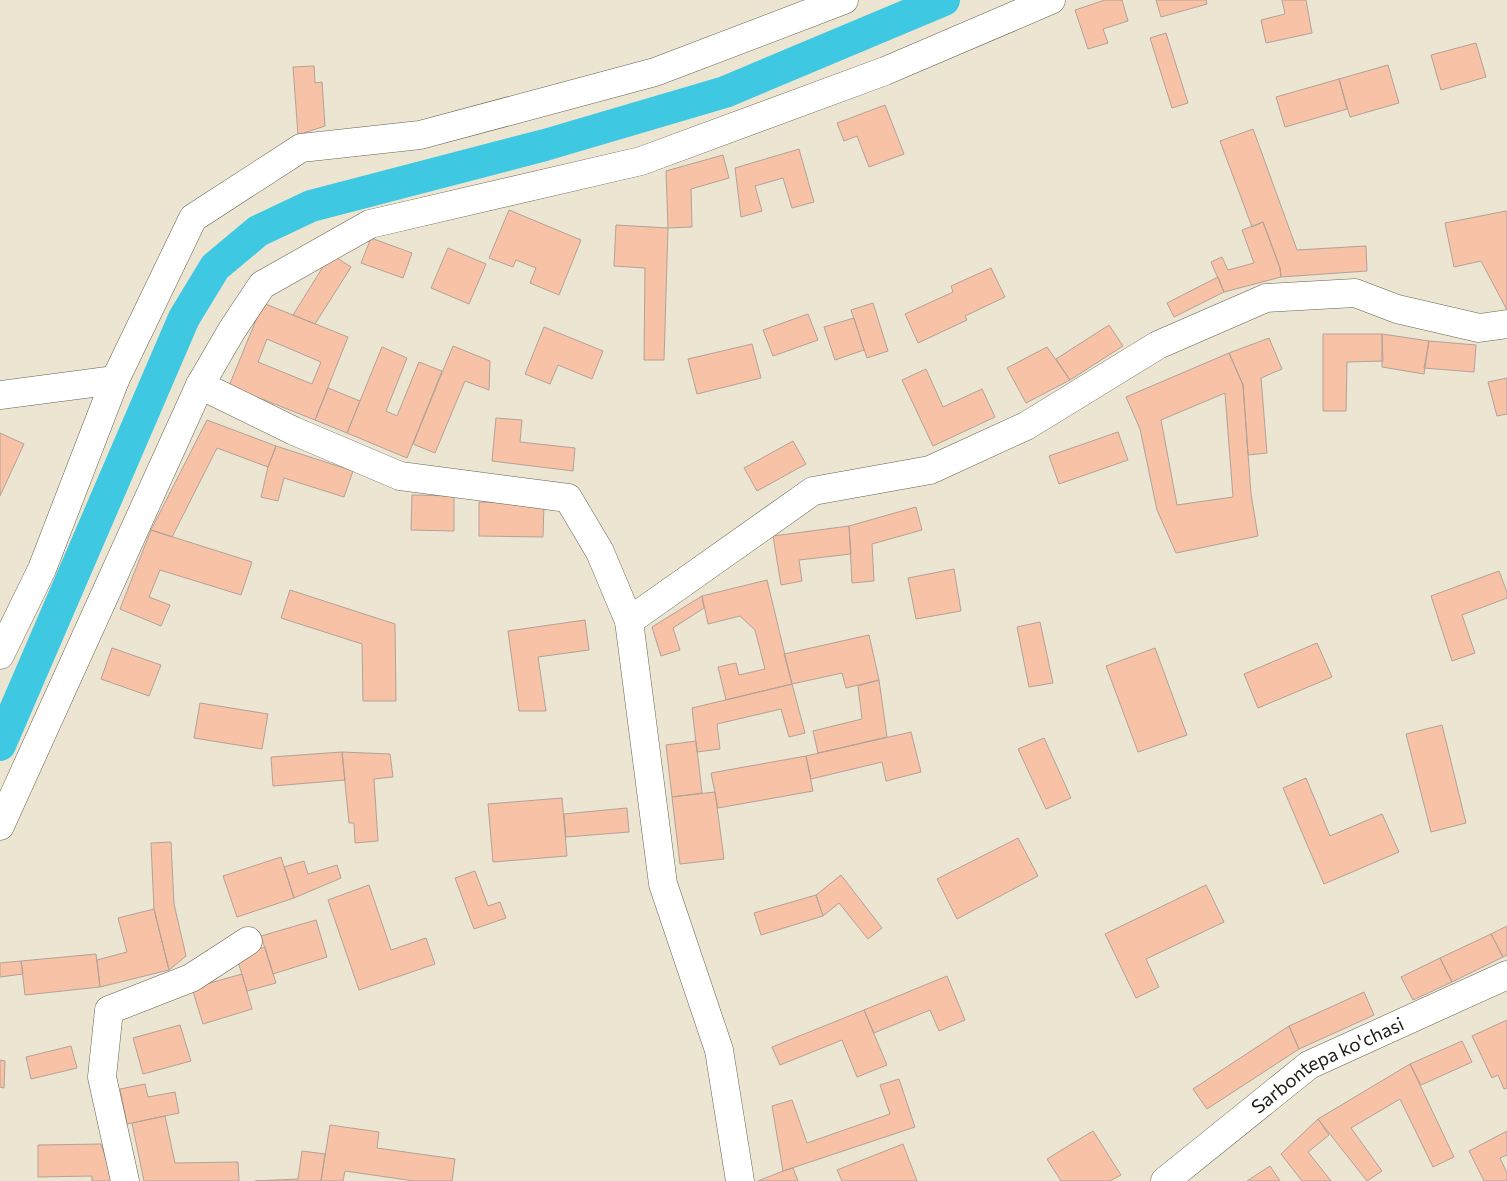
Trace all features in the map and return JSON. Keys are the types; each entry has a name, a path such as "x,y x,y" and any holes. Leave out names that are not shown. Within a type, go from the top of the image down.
{"street":[{"path":"0,654 42,569 115,380 193,218 301,148 420,135 645,74 844,0"},
{"path":"0,826 200,385 232,330 262,285 370,224 641,161 885,72 1051,0"},
{"path":"629,622 813,491 930,470 1026,426 1158,344 1266,298 1355,293 1397,309 1478,328 1507,324"},
{"path":"0,395 115,380"},
{"path":"200,385 294,431 400,476 568,498 600,552 629,622 663,884 719,1050 740,1181"},
{"path":"125,1181 102,1077 109,1010 191,978 248,941"},
{"name":"Sarbontepa ko'chasi","path":"1165,1181 1310,1065 1507,975"}],"building":[{"path":"1105,0 1122,0 1128,21 1103,29 1108,43 1088,49 1075,10"},
{"path":"1156,0 1206,0 1207,4 1161,17"},
{"path":"1282,0 1306,0 1312,33 1266,43 1261,20 1285,14"},
{"path":"1166,33 1188,103 1172,108 1150,38"},
{"path":"1476,43 1486,77 1441,90 1431,55"},
{"path":"1388,65 1399,103 1350,117 1339,79"},
{"path":"314,66 315,83 322,82 325,126 298,135 293,67"},
{"path":"1339,79 1347,109 1285,127 1276,97"},
{"path":"885,105 904,154 869,167 857,136 844,141 837,123"},
{"path":"1253,129 1297,250 1366,246 1367,271 1281,277 1280,268 1263,222 1252,227 1220,141"},
{"path":"799,149 814,202 792,208 783,178 755,186 762,211 741,217 735,168"},
{"path":"723,155 729,178 691,189 692,227 668,228 666,171"},
{"path":"509,210 581,240 559,295 530,283 536,268 516,260 513,267 489,258"},
{"path":"1506,211 1507,310 1481,261 1454,267 1445,223"},
{"path":"1263,222 1280,268 1281,277 1224,292 1211,262 1222,257 1228,270 1254,263 1242,230"},
{"path":"616,225 668,228 664,360 644,360 645,268 614,266"},
{"path":"371,238 412,253 403,278 361,263"},
{"path":"448,248 486,264 469,304 431,288"},
{"path":"331,254 351,267 315,324 293,315"},
{"path":"991,268 1005,297 965,316 967,320 918,343 905,314 953,292 951,286"},
{"path":"1218,277 1224,292 1174,317 1167,303"},
{"path":"263,303 348,337 315,420 229,386","holes":["267,339 321,362 312,384 258,362"]},
{"path":"873,303 888,351 867,358 851,310"},
{"path":"808,314 818,340 773,356 763,330"},
{"path":"854,318 864,350 835,360 824,327"},
{"path":"1109,325 1123,346 1070,380 1056,359"},
{"path":"544,327 603,351 592,379 558,365 550,384 525,374"},
{"path":"1323,334 1382,334 1383,361 1347,362 1346,411 1323,411"},
{"path":"1382,334 1429,341 1424,374 1382,367"},
{"path":"1269,338 1282,369 1261,378 1267,453 1248,455 1243,385 1229,353"},
{"path":"1429,341 1476,345 1474,372 1424,368"},
{"path":"752,344 761,378 697,394 688,359"},
{"path":"453,346 490,361 489,390 465,381 435,453 413,444"},
{"path":"382,347 407,358 386,411 397,416 419,362 442,371 407,458 347,433"},
{"path":"1047,347 1070,380 1026,403 1007,368"},
{"path":"1229,353 1243,385 1251,494 1258,536 1176,553 1157,510 1140,429 1126,397","holes":["1225,393 1233,497 1177,505 1161,420"]},
{"path":"926,369 943,407 982,389 995,417 933,446 902,380"},
{"path":"1507,378 1507,414 1497,416 1488,382"},
{"path":"328,388 360,401 347,433 315,420"},
{"path":"496,418 522,420 520,442 575,448 573,471 492,461"},
{"path":"207,420 276,446 268,467 217,448 172,537 151,530"},
{"path":"1118,432 1128,460 1059,484 1049,456"},
{"path":"0,433 24,444 0,496"},
{"path":"793,441 806,464 757,491 744,468"},
{"path":"276,446 353,471 344,497 284,478 278,501 261,497 268,467"},
{"path":"412,495 454,496 454,531 411,530"},
{"path":"479,502 544,504 543,537 479,536"},
{"path":"916,507 922,530 872,544 874,581 852,583 849,526"},
{"path":"849,526 851,554 799,560 802,581 781,585 773,536"},
{"path":"151,530 252,562 241,595 160,570 149,597 170,605 161,626 120,609"},
{"path":"954,569 961,611 916,619 908,578"},
{"path":"1499,571 1507,592 1507,598 1462,615 1475,653 1452,661 1431,596"},
{"path":"767,580 792,684 726,700 718,667 736,663 739,675 765,669 755,630 740,616 708,624 702,596"},
{"path":"290,590 395,624 396,701 363,701 362,644 281,618"},
{"path":"702,596 704,608 673,628 680,650 661,656 652,627"},
{"path":"585,620 589,650 538,657 546,711 519,711 508,631"},
{"path":"1040,622 1053,683 1029,687 1017,627"},
{"path":"869,635 879,680 846,688 842,673 792,684 784,654"},
{"path":"1317,643 1332,677 1258,708 1244,674"},
{"path":"112,648 161,665 149,696 101,679"},
{"path":"1155,648 1187,735 1138,752 1106,666"},
{"path":"879,680 887,737 818,753 813,731 862,719 858,686"},
{"path":"792,684 805,733 789,737 781,709 717,724 720,749 697,752 692,708"},
{"path":"200,703 268,714 262,749 194,738"},
{"path":"1442,725 1466,823 1431,832 1406,734"},
{"path":"911,732 921,772 886,781 882,762 811,779 806,756"},
{"path":"1044,738 1071,798 1046,809 1018,749"},
{"path":"696,741 702,793 672,797 666,745"},
{"path":"342,752 390,754 393,777 374,779 378,841 355,843 354,823 349,823"},
{"path":"342,752 345,780 273,786 271,757"},
{"path":"806,756 813,791 718,808 711,773"},
{"path":"1306,778 1330,836 1382,814 1399,852 1324,884 1283,788"},
{"path":"715,792 724,859 680,864 672,797"},
{"path":"562,798 567,856 493,862 488,804"},
{"path":"627,808 629,832 566,837 564,814"},
{"path":"1018,838 1038,876 957,919 937,879"},
{"path":"171,842 174,904 186,956 169,970 154,909 151,843"},
{"path":"281,857 294,898 237,917 223,876"},
{"path":"304,861 308,874 337,865 341,878 294,898 284,867"},
{"path":"475,871 488,906 500,902 506,918 474,929 455,878"},
{"path":"841,875 882,928 868,939 839,903 823,916 816,895"},
{"path":"369,885 391,950 426,938 435,964 359,990 328,900"},
{"path":"1206,885 1224,922 1146,959 1159,987 1136,998 1105,934"},
{"path":"816,895 823,916 761,935 754,913"},
{"path":"154,909 169,970 100,987 97,960 127,952 118,918"},
{"path":"316,920 327,957 273,974 261,936"},
{"path":"1507,926 1507,955 1503,957 1491,934"},
{"path":"1491,934 1503,957 1452,982 1440,958"},
{"path":"265,947 276,983 247,991 236,955"},
{"path":"96,954 100,987 25,995 21,961"},
{"path":"1440,958 1452,982 1413,1000 1401,977"},
{"path":"21,961 23,974 0,977 0,963"},
{"path":"242,974 252,1009 203,1024 192,988"},
{"path":"947,976 965,1020 939,1031 930,1010 874,1033 864,1010"},
{"path":"1364,992 1374,1015 1299,1049 1289,1026"},
{"path":"864,1010 887,1065 857,1077 842,1040 780,1065 772,1047"},
{"path":"1507,1020 1507,1088 1504,1089 1498,1075 1492,1078 1472,1036"},
{"path":"180,1025 191,1061 143,1074 133,1038"},
{"path":"1289,1026 1299,1049 1207,1109 1193,1089"},
{"path":"1462,1041 1472,1062 1421,1085 1410,1064"},
{"path":"71,1046 77,1068 31,1079 26,1057"},
{"path":"0,1060 5,1061 4,1088 0,1087"},
{"path":"1410,1064 1454,1157 1433,1167 1400,1099 1351,1128 1382,1171 1367,1181 1318,1119"},
{"path":"899,1079 915,1127 783,1171 772,1106 792,1100 807,1143 890,1114 880,1085"},
{"path":"145,1084 148,1097 175,1092 179,1113 127,1124 120,1089"},
{"path":"165,1116 175,1163 238,1162 239,1181 144,1181 132,1123"},
{"path":"1318,1119 1329,1135 1308,1152 1331,1181 1302,1181 1281,1154"},
{"path":"330,1125 379,1132 377,1148 455,1159 452,1181 414,1181 345,1171 343,1181 321,1181"},
{"path":"1093,1131 1121,1175 1110,1181 1061,1181 1047,1159"},
{"path":"1507,1131 1507,1155 1500,1158 1507,1173 1507,1181 1484,1181 1469,1151"},
{"path":"101,1144 113,1181 92,1181 92,1176 38,1177 38,1145"},
{"path":"903,1144 917,1181 842,1181 837,1170"},
{"path":"302,1151 325,1154 321,1181 255,1181 298,1179"},
{"path":"1270,1166 1280,1181 1247,1181"},
{"path":"793,1168 798,1181 758,1181 783,1171"}],"waterway":[{"path":"0,745 184,318 215,267 258,231 311,206 545,145 725,92 944,0"}]}
